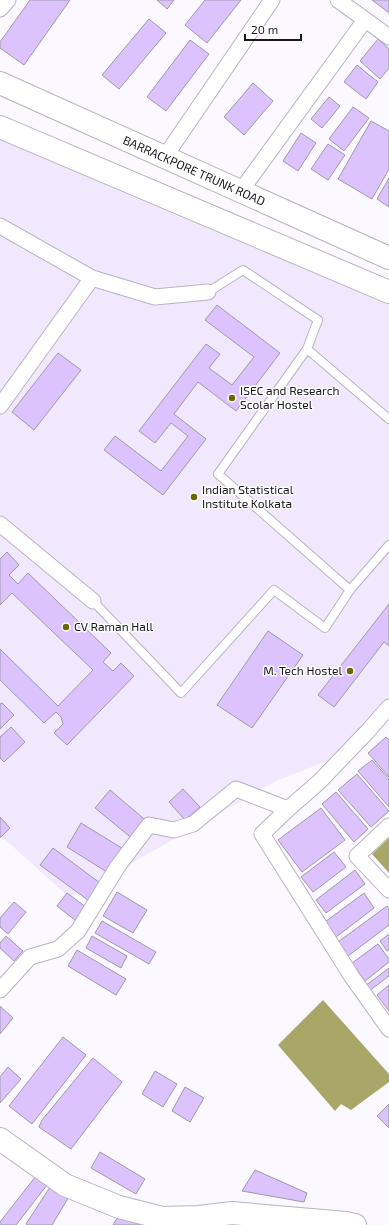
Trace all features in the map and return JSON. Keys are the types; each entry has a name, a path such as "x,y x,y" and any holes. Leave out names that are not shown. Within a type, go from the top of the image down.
{"main road":[{"name":"BARRACKPORE TRUNK ROAD","path":"0,83 389,258"},
{"path":"0,127 389,292"},
{"path":"1,1142 65,1185 118,1207 162,1218 201,1221 232,1213 355,1225"}],"street":[{"path":"0,9 8,0"},
{"path":"164,158 272,0"},
{"path":"344,2 365,20 389,37"},
{"path":"240,192 365,20"},
{"path":"0,226 92,278 155,297 208,292"},
{"path":"0,406 92,278"},
{"path":"0,524 93,601"},
{"path":"389,707 368,732 319,782 262,834 352,977 389,1029"},
{"path":"0,990 30,957 58,949 78,931 118,866 149,825 174,830 193,824 236,789 288,809"},
{"path":"389,826 357,856 389,890"}],"lane":[{"path":"208,292 243,270 318,320 307,348 218,474 350,590"},
{"path":"307,348 389,419"},
{"path":"93,601 180,693 274,590 325,628 350,590 389,545"}],"shaded area":[{"name":"Indian Statistical Institute Kolkata","path":"0,135 389,294 389,699 346,754 278,780 70,898 0,835"},
{"path":"389,838 389,873 372,854"},
{"path":"323,1000 389,1074 389,1082 351,1110 341,1104 335,1111 278,1045"}],"building":[{"path":"30,0 70,0 24,65 0,48 0,42"},
{"path":"157,0 174,0 167,9"},
{"path":"205,0 241,0 207,43 185,25"},
{"path":"372,0 389,0 389,13"},
{"path":"149,19 166,33 119,89 102,75"},
{"path":"378,39 389,49 389,68 380,79 360,61"},
{"path":"190,40 209,54 166,111 147,97"},
{"path":"357,65 378,82 366,99 344,82"},
{"path":"253,83 273,101 244,135 224,117"},
{"path":"329,97 340,106 322,128 311,119"},
{"path":"353,107 369,118 344,151 329,139"},
{"path":"371,121 389,131 389,169 372,199 338,179"},
{"path":"301,133 316,143 298,171 283,161"},
{"path":"328,144 345,155 328,180 311,169"},
{"path":"389,178 389,207 377,199"},
{"name":"ISEC and Research Scolar Hostel","path":"217,305 280,353 236,411 198,382 174,414 206,439 163,495 104,450 115,436 161,471 188,436 171,423 155,443 139,431 206,344 220,354 209,368 232,385 254,357 205,320"},
{"path":"58,353 81,370 34,430 12,412"},
{"name":"CV Raman Hall","path":"7,552 19,565 9,575 18,584 28,573 111,653 103,662 113,671 121,663 134,676 67,745 54,733 63,724 61,717 56,712 44,723 0,680 0,649 58,706 93,670 12,593 0,605 0,559"},
{"name":"M. Tech Hostel","path":"389,604 389,646 384,642 334,707 318,695"},
{"path":"268,631 303,655 252,728 217,705"},
{"path":"2,703 14,715 0,729 0,704"},
{"path":"11,727 25,742 4,762 0,758 0,737"},
{"path":"386,737 389,740 389,777 368,753"},
{"path":"372,760 389,779 389,807 358,771"},
{"path":"357,774 389,811 371,827 338,790"},
{"path":"183,789 200,807 185,820 169,802"},
{"path":"110,790 149,823 134,840 95,808"},
{"path":"336,792 368,829 354,842 322,804"},
{"path":"321,808 345,840 302,872 278,840"},
{"path":"0,817 10,828 0,838"},
{"path":"81,823 125,850 110,874 67,847"},
{"path":"53,848 104,886 92,903 40,865"},
{"path":"334,852 346,867 313,892 301,877"},
{"path":"355,870 365,884 326,913 316,900"},
{"path":"117,892 147,910 133,933 103,916"},
{"path":"67,893 90,910 80,924 57,906"},
{"path":"364,893 374,908 336,937 325,922"},
{"path":"14,902 26,912 8,934 0,927 0,918"},
{"path":"387,906 389,909 389,925 348,956 338,942"},
{"path":"102,921 156,952 149,964 95,933"},
{"path":"389,934 389,950 387,951 380,941"},
{"path":"6,936 23,951 14,961 0,948 0,943"},
{"path":"92,936 127,956 121,968 86,948"},
{"path":"378,944 389,959 389,962 365,981 352,963"},
{"path":"77,950 126,979 116,995 68,966"},
{"path":"389,968 389,976 369,991 365,986"},
{"path":"389,985 389,1011 377,995"},
{"path":"0,1006 13,1018 0,1034"},
{"path":"63,1037 86,1055 32,1124 9,1106"},
{"path":"93,1058 122,1082 71,1149 39,1127 42,1120"},
{"path":"8,1067 21,1079 0,1103 0,1077"},
{"path":"155,1071 177,1084 163,1107 142,1094"},
{"path":"185,1087 204,1098 190,1122 172,1111"},
{"path":"389,1104 389,1128 377,1116"},
{"path":"100,1152 145,1179 136,1194 91,1168"},
{"path":"255,1170 307,1193 304,1202 242,1191"},
{"path":"36,1176 47,1185 16,1225 0,1225 0,1222"},
{"path":"52,1184 70,1195 52,1225 27,1225 26,1224"},
{"path":"120,1213 142,1225 113,1225"}],"place":[{"name":"ISEC and Research Scolar Hostel","path":"232,398"},
{"name":"Indian Statistical Institute Kolkata","path":"194,497"},
{"name":"CV Raman Hall","path":"66,627"},
{"name":"M. Tech Hostel","path":"350,671"}]}
